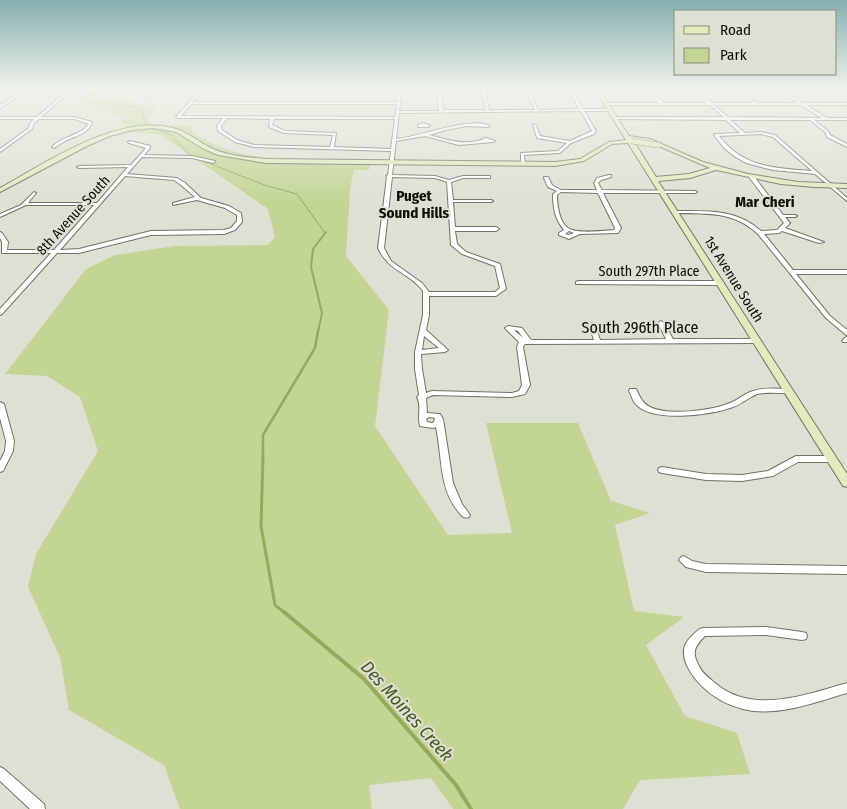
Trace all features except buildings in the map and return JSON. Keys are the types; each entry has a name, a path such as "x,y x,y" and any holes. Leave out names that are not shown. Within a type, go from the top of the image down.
{"main road":[{"path":"0,189 101,138 131,128"},
{"path":"161,128 173,129 213,151 246,159 554,164 582,160 611,143 630,140 648,140 668,149"},
{"name":"1st Avenue South","path":"622,128 847,483"},
{"path":"630,140 658,145 715,168 751,176 831,186 847,186"},
{"path":"656,179 690,176 715,168"}],"street":[{"path":"0,151 31,128"},
{"path":"54,147 60,141 87,128"},
{"path":"219,128 220,131 236,141 254,146 392,150"},
{"path":"272,128 284,132 335,134 332,149"},
{"path":"395,128 380,248 390,263 416,281 427,294 427,317 418,352 418,376 424,408 422,422 440,431 443,435"},
{"path":"434,128 439,129"},
{"path":"394,140 413,139 445,128"},
{"path":"535,128 538,137 570,142"},
{"path":"523,164 522,154 559,152 570,142 594,131 592,128"},
{"path":"737,128 743,133"},
{"path":"822,128 827,132 828,136 847,146"},
{"path":"816,173 761,166 738,159 716,137 720,134 743,133 774,136 847,200"},
{"path":"425,135 458,144 484,142"},
{"path":"130,142 149,146 141,156"},
{"path":"141,156 194,157 213,162"},
{"name":"8th Avenue South","path":"0,313 141,156"},
{"path":"79,166 132,166"},
{"path":"124,175 167,177 183,184 198,198"},
{"path":"388,176 436,177 449,181 459,178 488,177"},
{"path":"560,191 555,194 554,203 561,224 570,231 578,233 616,232 618,228 596,181 609,176"},
{"path":"751,176 784,216 787,225 783,229"},
{"path":"546,178 550,186 560,191 695,192"},
{"path":"427,294 502,292 503,285 498,265 456,248 453,242 449,181"},
{"path":"0,216 25,204 34,193"},
{"path":"765,194 775,194"},
{"path":"0,234 5,242 2,254 55,252 93,248 151,233 234,232 240,221 236,212 222,204 198,198 175,204"},
{"path":"450,201 491,201"},
{"path":"25,204 98,204"},
{"path":"676,212 734,216 749,222 828,317 847,333"},
{"path":"784,216 795,216"},
{"path":"452,229 496,229"},
{"path":"760,233 783,229 821,242"},
{"path":"570,231 561,234 569,237 578,233"},
{"path":"792,272 847,272"},
{"name":"South 297th Place","path":"578,283 721,284"},
{"path":"661,323 670,340"},
{"path":"592,325 597,340"},
{"path":"418,352 445,350 423,331"},
{"name":"South 296th Place","path":"422,397 439,393 516,395 524,390 525,379 520,347 526,341 756,341"},
{"path":"633,391 635,400 640,406 650,410 669,413 723,408 759,392 788,391"},
{"path":"0,404 10,441 9,451 0,469"},
{"path":"424,408 436,418 443,435 451,490 458,507 466,515"},
{"path":"422,418 436,418"},
{"path":"429,426 436,418"},
{"path":"662,470 719,479 742,478 770,474 796,460 831,459"},
{"path":"684,560 689,564 706,568 847,570"},
{"path":"802,636 790,632 766,631 702,632 691,642 690,657 696,673 710,686 734,700 754,706 795,704 847,688"},
{"path":"0,773 39,809"}],"green space":[{"path":"128,128 192,128 193,133 210,142 246,154 283,159 340,160 346,164 370,164 369,170 354,170 350,189 346,256 389,310 375,426 448,535 512,533 486,423 578,423 611,501 650,513 615,525 634,611 684,617 646,645 685,716 737,733 750,774 640,780 623,809 453,809 431,778 369,785 372,809 180,809 164,765 69,710 60,657 28,587 36,554 98,451 80,397 47,376 5,374 86,269 115,255 175,246 268,245 275,237 268,209 161,135 131,132"}],"waterway":[{"name":"Des Moines Creek","path":"153,128 171,135 190,155"},
{"name":"Des Moines Creek","path":"201,160 264,185 297,194 325,233"},
{"name":"Des Moines Creek","path":"318,332 322,313 311,267 313,249 326,232"},
{"name":"Des Moines Creek","path":"263,456 263,435 315,348 318,331"},
{"name":"Des Moines Creek","path":"263,456 261,526 275,605 285,613"},
{"name":"Des Moines Creek","path":"284,612 364,679 456,785 471,809"}],"district":[{"name":"Mar Cheri","path":"765,202"},
{"name":"Puget Sound Hills","path":"414,204"}]}
